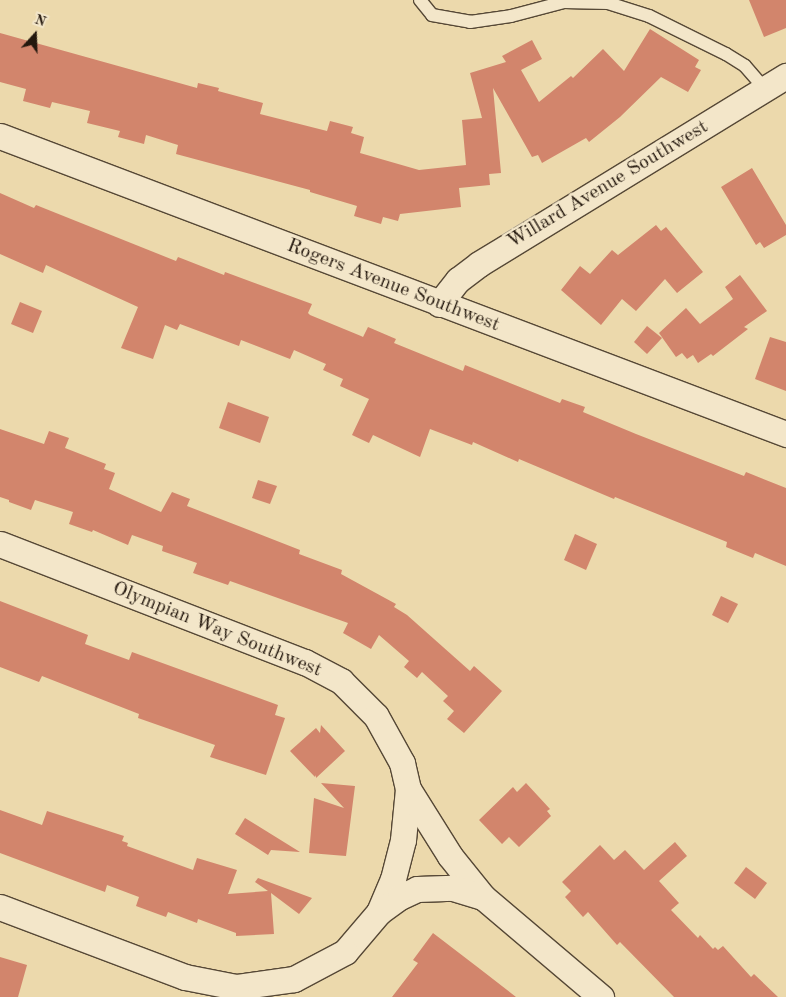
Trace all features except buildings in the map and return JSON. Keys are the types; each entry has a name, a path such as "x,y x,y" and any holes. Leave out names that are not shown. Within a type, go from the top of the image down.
{"street":[{"name":"Willard Avenue Southwest","path":"439,304 458,280 479,264 786,76"},
{"name":"Rogers Avenue Southwest","path":"0,136 786,434"},
{"name":"Olympian Way Southwest","path":"0,544 305,662 341,681 376,716 402,763 408,789 403,840 393,879 379,912"},
{"name":"Olympian Way Southwest","path":"408,789 450,856 482,897 601,997"},
{"name":"Olympian Way Southwest","path":"379,912 400,897 417,889 453,888 482,897"},
{"path":"0,907 185,977 236,988 294,979 345,952 379,912"}],"lane":[{"path":"420,0 432,15 470,22 511,16 564,2 608,3 649,16 726,54 745,66 765,89"}]}
